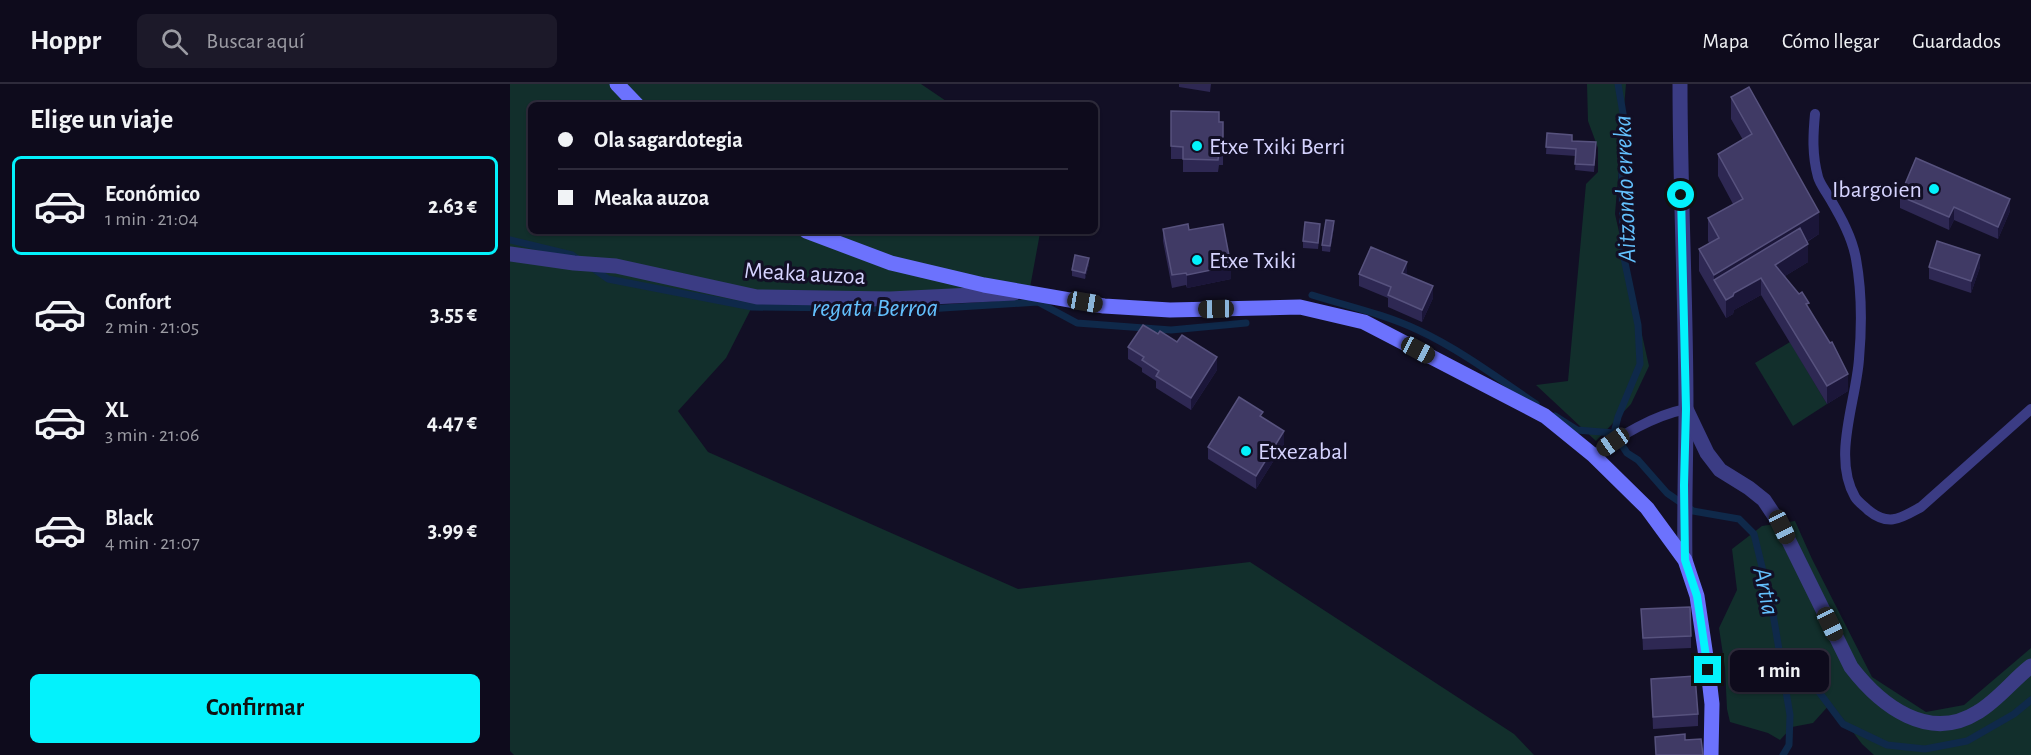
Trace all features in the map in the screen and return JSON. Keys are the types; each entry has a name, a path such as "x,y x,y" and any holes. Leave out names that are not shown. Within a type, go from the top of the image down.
{"street":[{"path":"617,84 634,102"},
{"path":"1680,84 1686,409 1685,560 1697,596 1708,670 1712,704 1711,755"},
{"path":"814,234 891,263 984,285 1104,306 1170,310 1300,307 1364,322 1545,416 1593,455 1647,508 1685,560"},
{"name":"Meaka auzoa","path":"510,254 616,266 757,297 890,299 1029,293"},
{"path":"1686,409 1707,453 1720,470 1764,500 1782,527 1851,667 1865,685 1885,703 1912,718 1935,724 1963,720 1980,711 2031,666"}],"lane":[{"path":"1815,114 1812,150 1818,179 1846,228 1856,257 1862,306 1859,361 1845,461 1847,476 1856,499 1876,516 1890,520 1901,518 1921,507 2031,410"},
{"path":"1593,455 1647,422 1686,409"}],"green space":[{"path":"510,84 921,84 948,102 528,102 528,234 1040,234 1029,293 757,297 726,358 678,411 708,452 1018,589 1250,562 1514,734 1534,755 514,755 510,751"},
{"path":"1587,84 1626,84 1615,214 1649,366 1631,404 1596,441 1536,385 1568,381 1586,184 1598,172 1598,148 1588,121"},
{"path":"1790,342 1827,404 1793,426 1755,363"},
{"path":"1795,521 1872,677 1926,712 1964,705 2031,648 2031,755 1874,755 1862,744 1831,703 1813,723 1792,727 1780,740 1768,733 1730,722 1719,628 1737,590 1732,549 1762,526"}],"building":[{"path":"1749,87 1819,212 1714,275 1699,249 1719,238 1708,218 1743,199 1718,154 1752,134 1731,97"},
{"name":"Etxe Txiki Berri","path":"1171,111 1219,112 1219,122 1223,122 1223,152 1219,152 1218,160 1183,159 1183,147 1171,146"},
{"path":"1547,133 1572,135 1572,141 1596,142 1594,165 1575,164 1576,149 1546,147"},
{"name":"Ibargoien","path":"1916,158 2010,199 1998,227 1954,207 1949,217 1900,196"},
{"path":"1326,220 1334,221 1330,246 1322,245"},
{"path":"1305,222 1320,224 1318,243 1303,241"},
{"name":"Etxe Txiki","path":"1188,224 1189,230 1223,224 1231,266 1187,275 1186,273 1172,275 1163,229"},
{"path":"1800,228 1808,244 1775,265 1799,294 1802,292 1809,303 1806,304 1830,343 1832,342 1848,374 1827,386 1761,278 1726,300 1714,280"},
{"path":"1937,241 1980,255 1971,281 1929,267"},
{"path":"1371,247 1407,262 1402,273 1433,286 1422,310 1388,295 1391,287 1359,274"},
{"path":"1075,255 1089,258 1085,273 1072,270"},
{"path":"1143,325 1158,334 1160,331 1177,342 1182,335 1217,357 1191,398 1156,376 1159,371 1142,360 1144,357 1128,347"},
{"name":"Etxezabal","path":"1239,397 1263,412 1260,416 1284,431 1256,476 1208,447"},
{"path":"1690,607 1691,636 1643,638 1641,609"},
{"path":"1695,676 1698,714 1653,717 1651,679"},
{"path":"1685,734 1685,740 1701,739 1703,755 1656,755 1655,737"}],"waterway":[{"name":"Aitzondo erreka","path":"1614,433 1618,417 1640,364 1638,325 1623,253 1622,173 1626,131 1618,84"},
{"name":"regata Berroa","path":"510,240 572,255 579,260"},
{"name":"regata Berroa","path":"591,267 608,279 752,307 927,309 1038,302 1077,323 1171,330 1246,323"},
{"path":"1312,295 1379,315 1418,330 1463,355 1536,404"},
{"path":"1555,416 1577,430 1614,433"},
{"name":"Artia","path":"1614,433 1627,453 1638,460 1667,493 1693,511 1739,519 1754,534 1772,608 1790,715 1789,745 1783,755"},
{"path":"1783,679 1804,681 1819,692 1843,724 1887,745 1925,749 1967,741 2014,714 2031,700"}],"place":[{"name":"Etxe Txiki Berri","path":"1197,146"},
{"name":"Ibargoien","path":"1934,189"},
{"name":"Etxe Txiki","path":"1197,260"},
{"name":"Etxezabal","path":"1246,451"}],"route":[{"path":"1681,195 1686,409 1685,560 1697,596 1708,670"}]}
